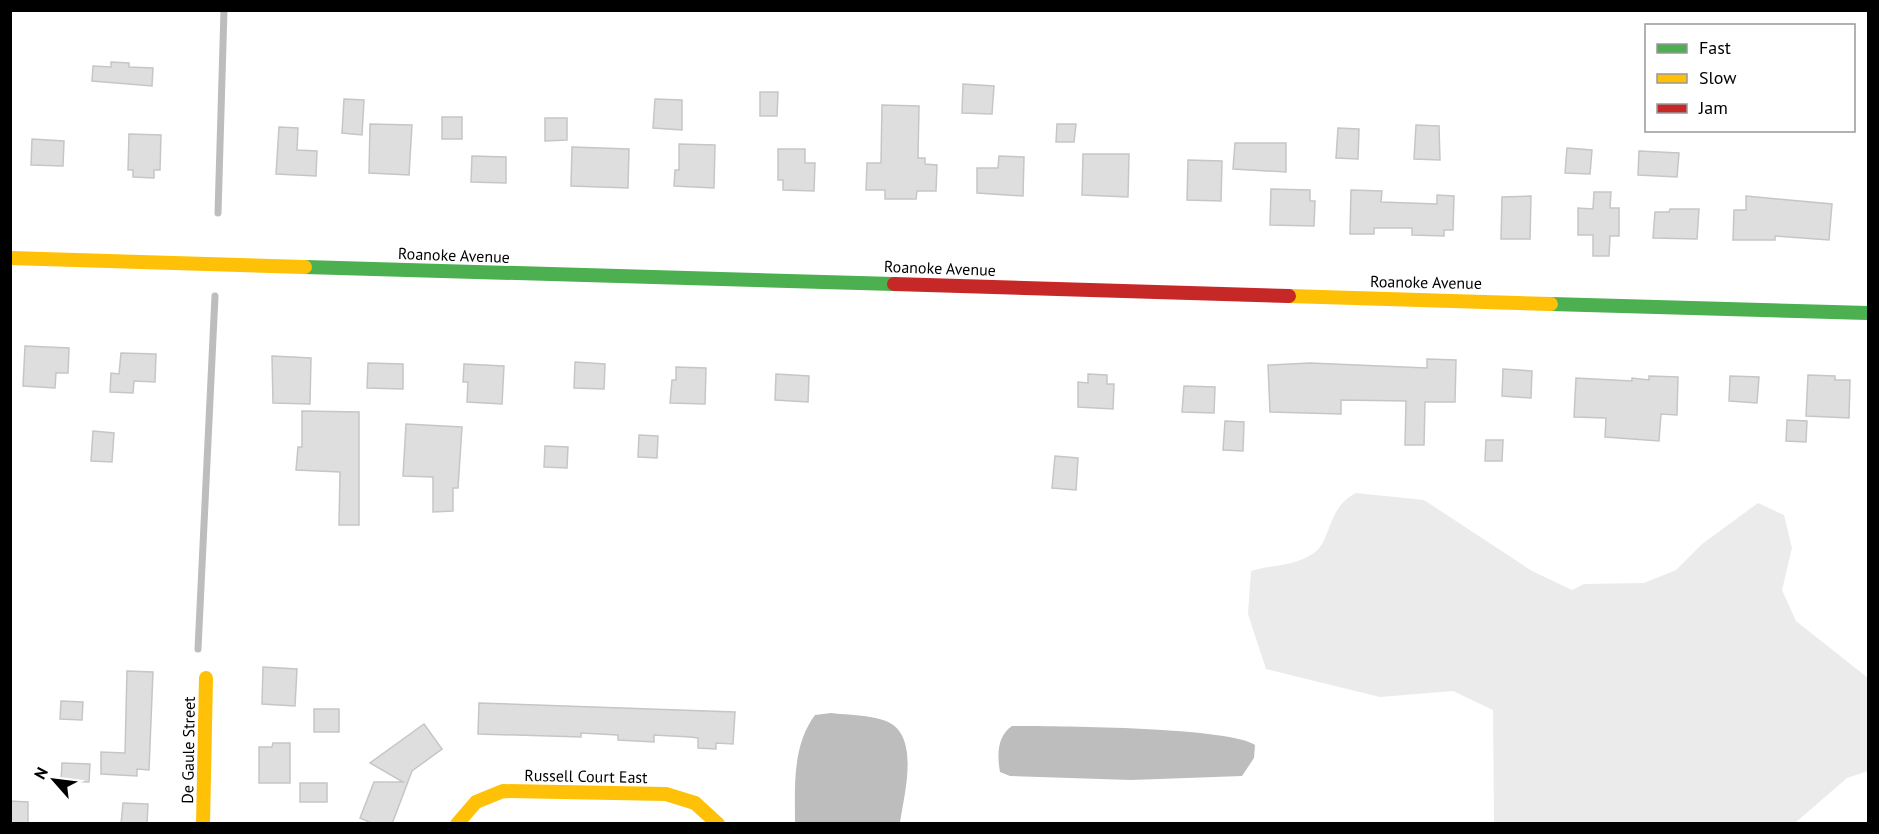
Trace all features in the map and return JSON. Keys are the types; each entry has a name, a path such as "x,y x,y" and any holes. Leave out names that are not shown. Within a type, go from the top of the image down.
{"street":[{"name":"Roanoke Avenue","path":"10,258 1869,313"},
{"name":"De Gaule Street","path":"203,824 206,678"},
{"name":"Russell Court East","path":"457,824 476,802 502,791 666,794 685,798 702,807 718,824"}],"shaded area":[{"path":"1356,493 1424,500 1532,571 1572,590 1584,584 1644,583 1676,570 1702,544 1758,503 1784,515 1792,548 1782,590 1796,621 1868,678 1868,771 1847,778 1795,823 1494,823 1493,710 1453,691 1380,697 1266,669 1248,614 1251,571 1299,561 1314,553 1324,541 1334,515 1347,499"},
{"path":"831,713 866,716 886,721 897,728 904,739 908,766 900,823 795,823 796,767 802,740 815,715"},
{"path":"1012,726 1139,729 1212,734 1239,739 1255,745 1254,758 1242,776 1131,780 1010,776 1000,772 998,759 1003,735"}],"building":[{"path":"111,62 129,63 129,67 153,68 152,86 92,81 93,66 111,67"},
{"path":"963,84 994,86 992,114 962,113"},
{"path":"760,92 778,92 777,116 760,116"},
{"path":"344,99 364,100 362,135 342,133"},
{"path":"655,99 682,100 682,130 653,128"},
{"path":"882,105 919,106 918,158 925,158 925,164 937,165 936,191 917,191 916,199 885,199 885,190 866,190 867,163 881,163"},
{"path":"442,117 462,117 462,139 442,139"},
{"path":"545,118 567,118 567,140 545,141"},
{"path":"370,124 412,125 409,175 369,173"},
{"path":"1057,124 1076,124 1074,142 1056,142"},
{"path":"1416,125 1439,126 1440,160 1414,159"},
{"path":"279,127 298,128 297,150 317,151 316,176 276,174"},
{"path":"1338,128 1359,129 1358,159 1336,158"},
{"path":"129,134 161,135 160,170 154,170 154,178 133,177 133,170 128,170"},
{"path":"32,139 64,141 63,166 31,165"},
{"path":"1235,143 1286,143 1286,172 1233,169"},
{"path":"679,144 715,145 714,188 674,186 675,170 679,170"},
{"path":"572,147 629,149 628,188 571,186"},
{"path":"1567,148 1592,150 1590,174 1565,173"},
{"path":"778,149 805,149 805,163 815,163 814,191 783,190 783,180 778,180"},
{"path":"1639,151 1679,153 1677,177 1638,175"},
{"path":"1083,154 1129,154 1128,197 1082,195"},
{"path":"472,156 506,157 506,183 471,182"},
{"path":"999,156 1024,157 1023,196 977,193 977,168 998,168"},
{"path":"1188,160 1222,161 1221,201 1187,200"},
{"path":"1271,189 1310,190 1310,201 1315,201 1314,226 1270,225"},
{"path":"1351,190 1382,191 1381,202 1437,204 1437,195 1454,196 1453,230 1444,230 1444,236 1412,235 1412,228 1374,228 1374,234 1350,234"},
{"path":"1594,192 1611,192 1610,208 1619,208 1619,236 1610,236 1609,256 1593,256 1593,235 1578,235 1578,208 1593,209"},
{"path":"1531,196 1530,239 1501,239 1502,197"},
{"path":"1746,196 1832,204 1829,240 1775,236 1775,240 1733,240 1734,210 1746,210"},
{"path":"1670,209 1699,209 1697,239 1653,238 1655,212 1669,212"},
{"path":"25,346 69,348 68,373 56,373 55,388 23,386"},
{"path":"121,353 156,354 155,382 134,381 133,393 110,392 111,373 119,374"},
{"path":"272,356 311,358 310,404 273,403"},
{"path":"1427,359 1456,360 1455,402 1425,402 1424,445 1405,445 1406,401 1341,400 1341,414 1270,412 1268,365 1310,363 1427,368"},
{"path":"575,362 605,364 604,389 574,388"},
{"path":"368,363 403,364 403,389 367,388"},
{"path":"464,364 504,366 502,404 467,402 468,382 463,382"},
{"path":"676,367 706,368 705,404 670,403 672,380 676,380"},
{"path":"1503,369 1532,371 1531,398 1502,396"},
{"path":"776,374 809,376 808,402 775,400"},
{"path":"1088,374 1107,375 1107,384 1114,384 1113,409 1078,407 1078,382 1088,383"},
{"path":"1808,375 1835,376 1835,380 1850,380 1849,418 1806,416"},
{"path":"1649,376 1678,377 1677,415 1661,414 1659,441 1605,437 1606,418 1574,417 1576,378 1632,381 1632,378 1649,380"},
{"path":"1730,376 1759,377 1757,403 1729,401"},
{"path":"1184,386 1215,387 1214,413 1182,412"},
{"path":"302,411 359,412 359,525 339,525 340,472 296,470 298,447 302,447"},
{"path":"1787,420 1807,421 1806,442 1786,441"},
{"path":"1225,421 1244,422 1243,451 1223,450"},
{"path":"406,424 462,427 458,488 453,488 453,511 433,512 433,477 403,476"},
{"path":"93,431 114,433 112,462 91,461"},
{"path":"639,435 658,436 657,458 638,457"},
{"path":"1486,440 1503,440 1502,461 1485,461"},
{"path":"545,446 568,447 567,468 544,467"},
{"path":"1055,456 1078,458 1076,490 1052,488"},
{"path":"263,667 297,669 295,706 262,704"},
{"path":"127,671 153,672 149,770 137,769 137,776 101,774 101,752 125,753"},
{"path":"61,701 83,702 82,720 60,719"},
{"path":"479,703 735,712 733,744 716,743 716,749 698,748 698,738 654,735 654,742 618,740 618,735 581,733 581,737 478,734"},
{"path":"314,709 339,709 339,732 314,732"},
{"path":"424,724 442,749 412,771 392,824 374,824 360,818 374,782 403,782 370,763"},
{"path":"273,743 290,743 290,783 259,783 259,747 272,747"},
{"path":"62,763 90,764 89,782 61,781"},
{"path":"300,783 327,783 327,802 300,802"},
{"path":"10,801 28,802 28,824 10,824"},
{"path":"123,803 148,804 147,824 121,824"}],"waterway":[{"path":"218,213 224,10"},
{"path":"198,649 215,296"}],"traffic: fast":[{"path":"305,267 894,284"},
{"path":"1551,304 1868,313"}],"traffic: slow":[{"path":"10,258 305,267"},
{"path":"1289,296 1551,304"},
{"path":"203,824 206,678"},
{"path":"457,824 476,802 503,791 666,794 695,803 718,824"}],"traffic: jam":[{"path":"894,284 1289,296"}]}
